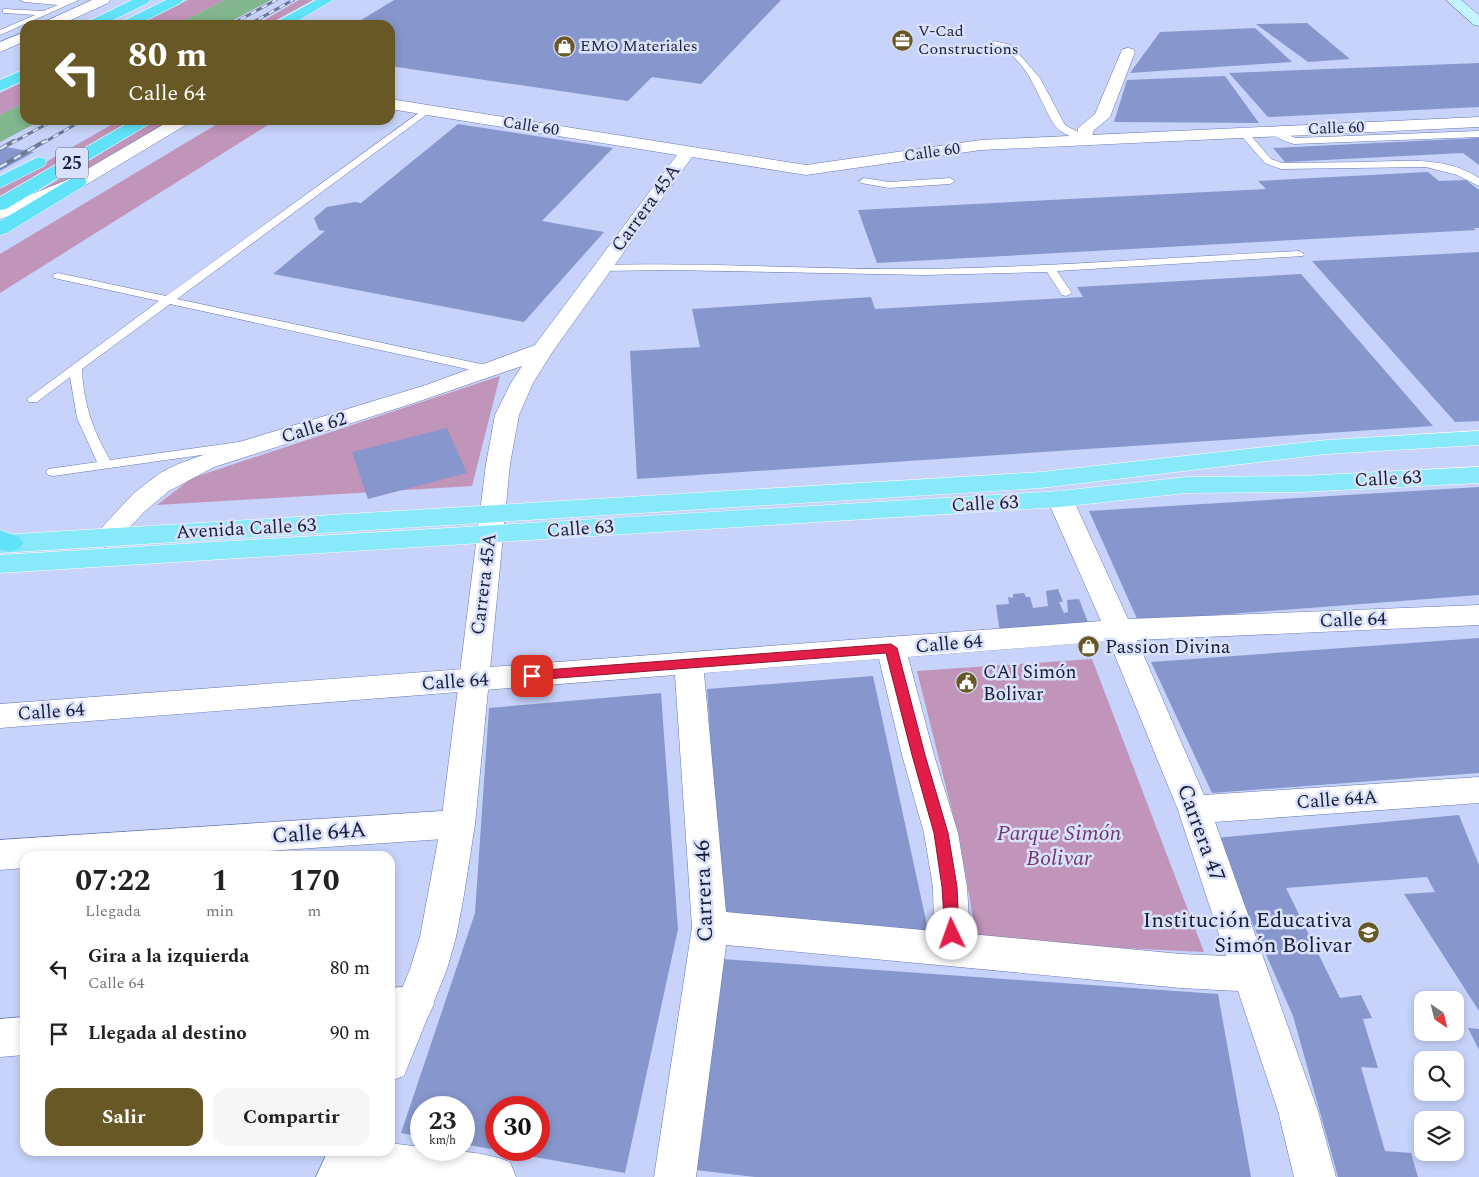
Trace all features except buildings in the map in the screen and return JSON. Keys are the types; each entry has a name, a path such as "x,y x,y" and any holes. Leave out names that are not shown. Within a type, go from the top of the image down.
{"highway":[{"path":"102,20 144,0"},
{"path":"113,20 144,0"},
{"path":"135,20 176,0"},
{"path":"290,20 326,0"},
{"path":"314,20 340,5"},
{"path":"0,86 20,76"},
{"name":"25","path":"0,205 136,125"},
{"name":"25","path":"0,183 52,154"},
{"path":"0,229 78,182"}],"main road":[{"path":"1453,0 1479,22"},
{"path":"1465,0 1479,11"},
{"name":"Calle 63","path":"491,524 1041,480 1327,447 1479,438"},
{"path":"1186,485 1419,460 1479,456"},
{"name":"Calle 63","path":"491,524 1060,500 1186,485 1302,484 1479,475"},
{"name":"Avenida Calle 63","path":"3,548 105,538 491,524"},
{"name":"Avenida Calle 63","path":"3,548 491,524"}],"street":[{"path":"48,19 103,0"},
{"path":"0,48 20,33"},
{"path":"1084,140 1086,128 1102,117 1128,52"},
{"name":"Calle 60","path":"395,105 806,170 981,145 1479,122"},
{"path":"0,213 78,182 175,125"},
{"name":"Carrera 45A","path":"395,1038 402,1005 438,938 458,824 498,464 507,415 522,383 543,350 688,151"},
{"name":"Calle 62","path":"105,538 140,501 168,480 197,466 490,370 543,350"},
{"name":"Carrera 47","path":"1060,500 1119,630 1194,810 1298,1110 1315,1177"},
{"name":"Calle 64","path":"0,716 1119,630 1479,615"},
{"path":"891,648 918,755 941,833 950,887 953,950"},
{"name":"Carrera 46","path":"675,1177 710,927 688,664"},
{"name":"Calle 64A","path":"1194,810 1479,791"},
{"name":"Calle 64A","path":"84,851 458,824"},
{"name":"Calle 64A","path":"1,857 20,856"},
{"path":"710,927 1181,971 1252,974"},
{"path":"0,1038 20,1036"},
{"path":"345,1161 370,1161 495,1177"}],"lane":[{"path":"24,0 72,2"},
{"path":"3,10 48,19 72,2"},
{"path":"3,10 11,4"},
{"path":"0,22 20,29"},
{"path":"0,33 20,30"},
{"path":"997,43 1008,47 1036,78 1061,127 1084,140"},
{"path":"33,399 427,110"},
{"path":"1274,131 1282,137 1294,141 1479,134"},
{"path":"1243,132 1273,164 1281,166 1426,164 1448,168 1465,174 1479,183"},
{"path":"864,181 889,185 950,180"},
{"path":"602,268 804,269 871,272 974,271 1299,254"},
{"path":"1049,267 1066,293"},
{"path":"58,276 490,370"},
{"path":"76,368 76,393 91,440 106,465"},
{"path":"53,472 267,442"}],"green space":[{"path":"188,0 225,0 186,20 148,20"},
{"path":"299,0 313,0 276,20 265,20"},
{"path":"20,83 20,105 0,115 0,93"},
{"path":"111,125 124,125 0,198 0,188"},
{"path":"148,125 163,125 73,178 41,190"},
{"path":"216,125 268,125 0,293 0,254"},
{"path":"500,376 472,486 157,505 192,478"},
{"name":"Parque Simón Bolivar","path":"1092,659 1204,952 977,941 960,843 917,671"}],"shaded area":[{"path":"225,0 271,0 233,20 186,20"},
{"path":"20,105 20,125 32,125 0,142 0,115"}],"railway":[{"path":"239,20 276,0"},
{"path":"257,20 293,0"},
{"path":"12,143 45,125"},
{"path":"43,143 74,125"},
{"path":"0,149 14,141"},
{"path":"0,167 45,141"}],"place":[{"name":"V-Cad Constructions","path":"902,40"},
{"name":"EMO Materiales","path":"564,46"},
{"name":"Passion Divina","path":"1089,647"},
{"name":"CAI Simón Bolivar","path":"967,683"},
{"name":"Institución Educativa Simón Bolivar","path":"1368,933"}],"route":[{"path":"532,676 891,648 918,755 941,833 950,887 952,934"}]}
